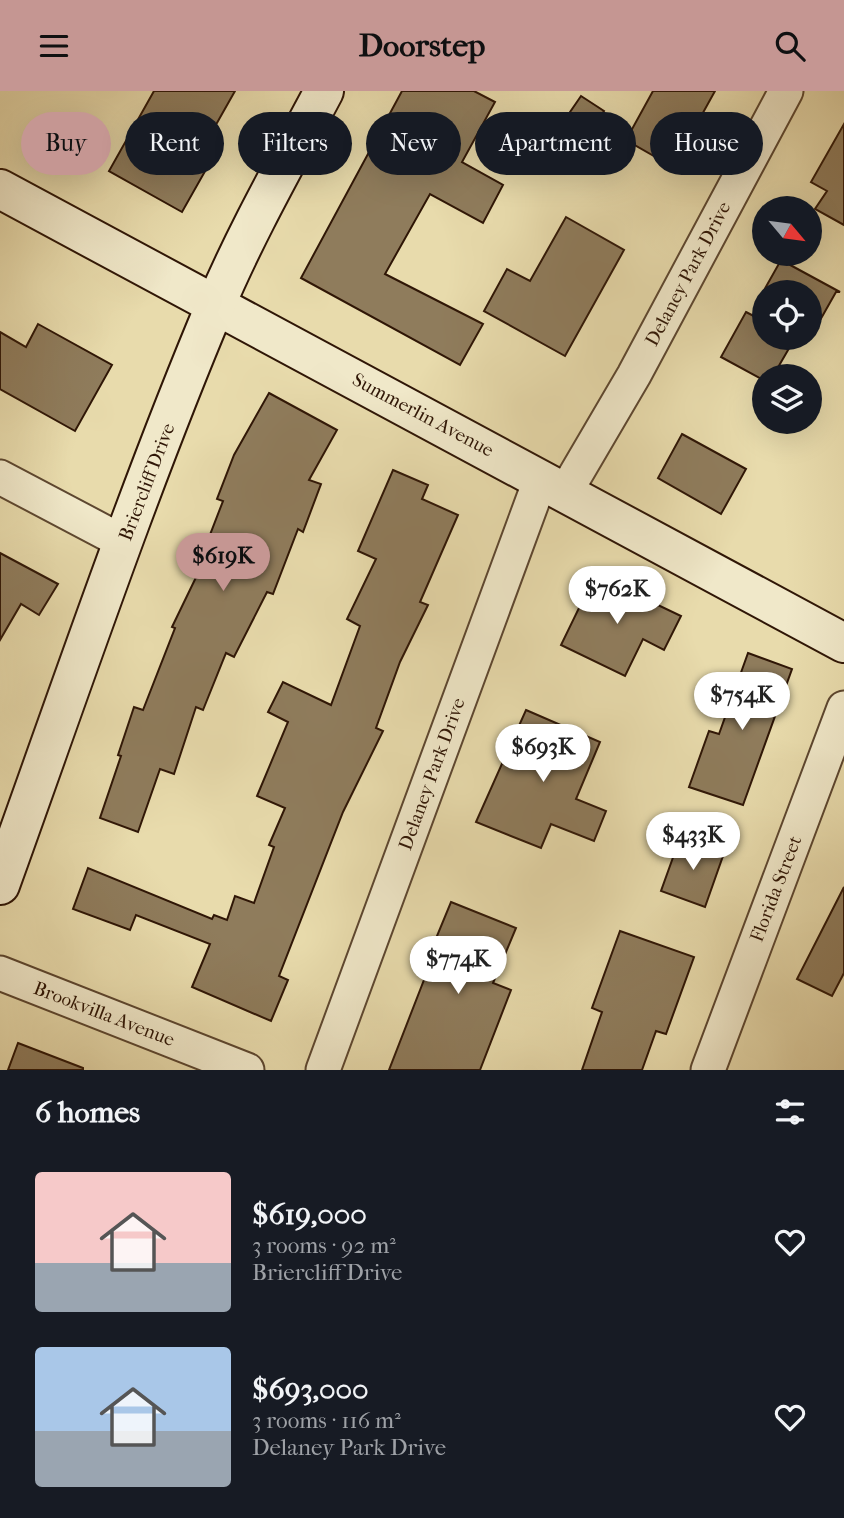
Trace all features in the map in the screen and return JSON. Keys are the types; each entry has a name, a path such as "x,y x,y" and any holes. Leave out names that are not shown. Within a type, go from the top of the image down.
{"street":[{"name":"Briercliff Drive","path":"0,885 123,543 216,304 243,244 324,91"},
{"name":"Delaney Park Drive","path":"323,1070 554,485 634,375 786,91"},
{"name":"Summerlin Avenue","path":"0,189 844,643"},
{"path":"0,477 123,543"},
{"name":"Florida Street","path":"708,1070 844,708"},
{"name":"Brookvilla Avenue","path":"0,973 247,1070"}],"building":[{"path":"154,91 235,91 223,112 142,112"},
{"path":"402,91 474,91 495,102 490,112 475,112 475,138 462,162 475,169 475,175 485,175 503,185 483,223 430,194 385,274 483,324 460,365 301,278 366,158 366,175 461,175 461,112 391,112"},
{"path":"653,91 715,91 703,112 650,112 650,154 636,146 636,122"},
{"path":"581,96 604,111 603,112 570,112"},
{"path":"844,124 844,225 822,213 822,198 827,191 811,182"},
{"path":"125,143 125,175 203,175 182,212 111,172"},
{"path":"566,217 624,250 565,356 484,311 507,269 530,281"},
{"path":"778,266 792,266 818,280 770,280"},
{"path":"822,282 840,292 836,292 822,317"},
{"path":"746,312 752,315 752,350 788,350 780,364 752,364 752,374 721,357"},
{"path":"38,324 112,365 75,431 0,389 0,332 26,347"},
{"path":"269,393 337,430 309,480 321,484 303,532 298,529 273,594 267,592 234,657 226,653 203,710 196,707 174,774 160,769 138,832 100,818 121,756 118,755 134,707 143,710 175,628 172,627 201,567 198,566 223,501 217,499 234,455"},
{"path":"682,434 746,469 721,514 658,478"},
{"path":"393,470 428,485 422,499 458,515 420,602 428,605 400,662 376,728 383,731 343,812 279,976 288,980 271,1021 192,987 210,944 136,915 130,930 73,909 88,868 212,919 214,915 227,920 235,896 254,903 274,847 269,845 285,808 257,796 288,722 268,712 283,682 331,705 360,626 347,619 376,559 358,551"},
{"path":"0,553 58,584 39,615 21,604 0,640"},
{"path":"595,575 681,616 664,650 643,639 625,676 561,645"},
{"path":"748,653 792,669 743,805 689,787 709,731 719,734"},
{"path":"526,710 600,742 576,799 606,811 594,841 551,824 541,848 476,822"},
{"path":"680,838 724,853 705,907 661,891"},
{"path":"844,887 844,973 832,996 797,979"},
{"path":"451,902 516,928 493,983 511,990 480,1070 389,1070 436,949 432,948"},
{"path":"620,931 694,957 666,1034 656,1031 642,1070 582,1070 602,1012 592,1008"},
{"path":"18,1043 83,1068 83,1070 8,1070"}]}
